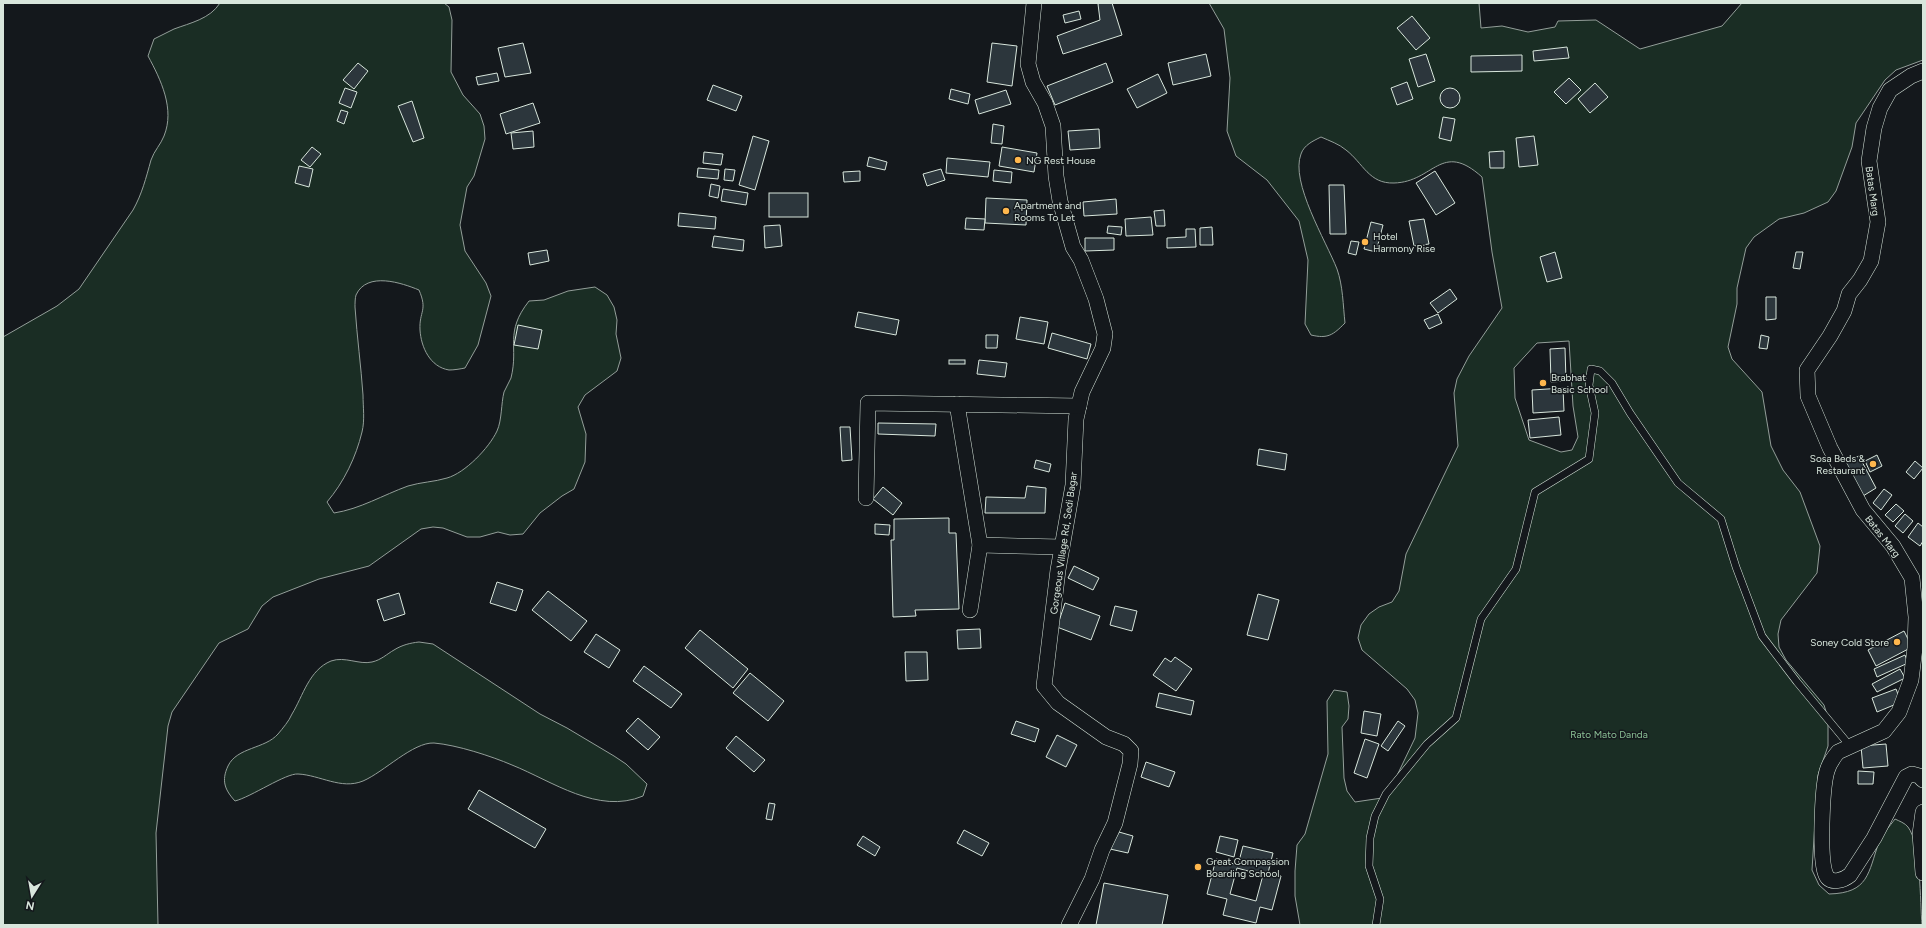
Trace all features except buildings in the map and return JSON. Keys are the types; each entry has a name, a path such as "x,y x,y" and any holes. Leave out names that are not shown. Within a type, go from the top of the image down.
{"street":[{"name":"Gorgeous Village Rd, Sedi Bagar","path":"1034,3 1028,64 1033,82 1044,103 1053,126 1056,176 1060,201 1073,247 1081,260 1096,299 1105,334 1103,348 1082,392 1076,419 1073,484 1058,570 1044,686 1058,703 1106,737 1124,744 1131,751 1130,764 1114,823 1102,850 1092,880 1069,925"},
{"name":"Batas Marg","path":"1923,71 1911,76 1890,90 1880,108 1874,128 1869,162 1878,222 1870,261 1860,280 1850,294 1844,311 1807,370 1808,396 1830,448 1863,510 1893,546 1912,578 1916,618 1915,648 1911,680 1900,712 1884,731 1838,752 1833,757 1826,776 1823,798 1823,865 1826,877 1832,880 1845,879 1857,866 1874,838 1906,777 1912,774 1919,776 1923,780"},
{"path":"866,498 868,403 1079,406"},
{"path":"957,404 980,545 970,610"},
{"path":"980,545 1062,547"},
{"path":"1923,812 1920,834 1923,874"}],"lane":[{"path":"1376,925 1380,899 1369,866 1370,838 1375,816 1386,794 1427,744 1456,718 1481,619 1516,569 1536,492 1589,459 1595,413 1589,385 1591,369 1600,371 1612,383 1630,413 1678,483 1721,519 1736,567 1762,636 1796,682 1850,746"}],"green space":[{"path":"220,3 444,3 449,7 452,20 451,72 463,95 480,114 484,126 485,139 474,176 467,187 460,225 465,251 486,283 491,296 478,345 465,368 449,370 442,368 432,361 422,343 420,324 423,302 419,290 404,284 385,281 368,283 361,288 356,295 355,307 363,395 363,427 349,469 327,502 334,513 362,505 408,486 447,478 461,471 476,459 488,445 499,427 504,392 511,378 513,367 514,331 521,312 529,301 544,300 568,291 595,287 607,295 614,307 617,320 616,334 621,358 617,371 585,395 578,407 586,434 585,462 574,489 562,496 540,513 523,534 510,535 498,532 480,537 467,537 443,528 433,527 421,529 369,566 319,579 273,597 262,606 248,629 219,643 172,712 168,726 156,833 158,925 3,925 3,337 57,306 79,289 133,210 141,192 152,157 163,139 167,126 168,115 165,95 158,75 148,56 154,39 174,29 205,17"},
{"name":"Rato Mato Danda","path":"1209,3 1479,3 1481,28 1502,26 1528,32 1555,27 1558,21 1596,20 1640,49 1722,26 1742,3 1923,3 1923,60 1896,70 1885,80 1856,123 1852,147 1836,191 1828,202 1804,213 1779,219 1754,237 1746,248 1737,288 1737,304 1728,347 1732,359 1762,392 1771,446 1783,470 1800,492 1820,546 1817,573 1781,620 1778,634 1779,647 1786,660 1824,705 1828,718 1828,746 1818,775 1812,870 1819,885 1829,894 1842,893 1852,890 1865,879 1869,872 1880,839 1884,833 1895,819 1902,822 1908,827 1912,835 1918,859 1922,925 1300,925 1295,896 1297,845 1305,834 1328,754 1327,701 1334,690 1347,692 1349,706 1348,719 1342,727 1344,778 1347,791 1355,802 1382,798 1391,788 1415,738 1418,713 1415,700 1407,689 1362,650 1358,638 1361,625 1369,614 1379,607 1392,602 1399,591 1406,554 1458,446 1454,393 1457,379 1469,356 1502,308 1492,252 1482,177 1468,167 1457,162 1447,162 1408,181 1394,183 1385,182 1378,180 1367,172 1352,155 1343,148 1321,137 1309,144 1302,151 1299,166 1300,180 1311,212 1339,275 1342,289 1345,323 1330,335 1311,335 1305,324 1308,260 1299,221 1267,180 1236,156 1227,131 1230,78 1224,29","holes":["1569,341 1573,406 1578,437 1572,450 1561,452 1529,440 1515,398 1514,368 1537,343"]},
{"path":"419,642 433,644 540,714 567,728 626,764 647,784 643,796 626,801 592,799 559,787 494,758 463,748 434,743 417,747 363,781 347,784 298,774 285,777 242,799 235,801 225,785 225,776 228,766 232,760 244,751 266,743 278,734 289,719 307,684 323,665 331,661 341,659 367,663 372,662 400,647"}],"place":[{"name":"NG Rest House","path":"1018,160"},
{"name":"Apartment and Rooms To Let","path":"1006,211"},
{"name":"Hotel Harmony Rise","path":"1365,242"},
{"name":"Brabhat Basic School","path":"1543,383"},
{"name":"Sosa Beds & Restaurant","path":"1873,464"},
{"name":"Soney Cold Store","path":"1897,642"},
{"name":"Great Compassion Boarding School","path":"1198,867"}]}
